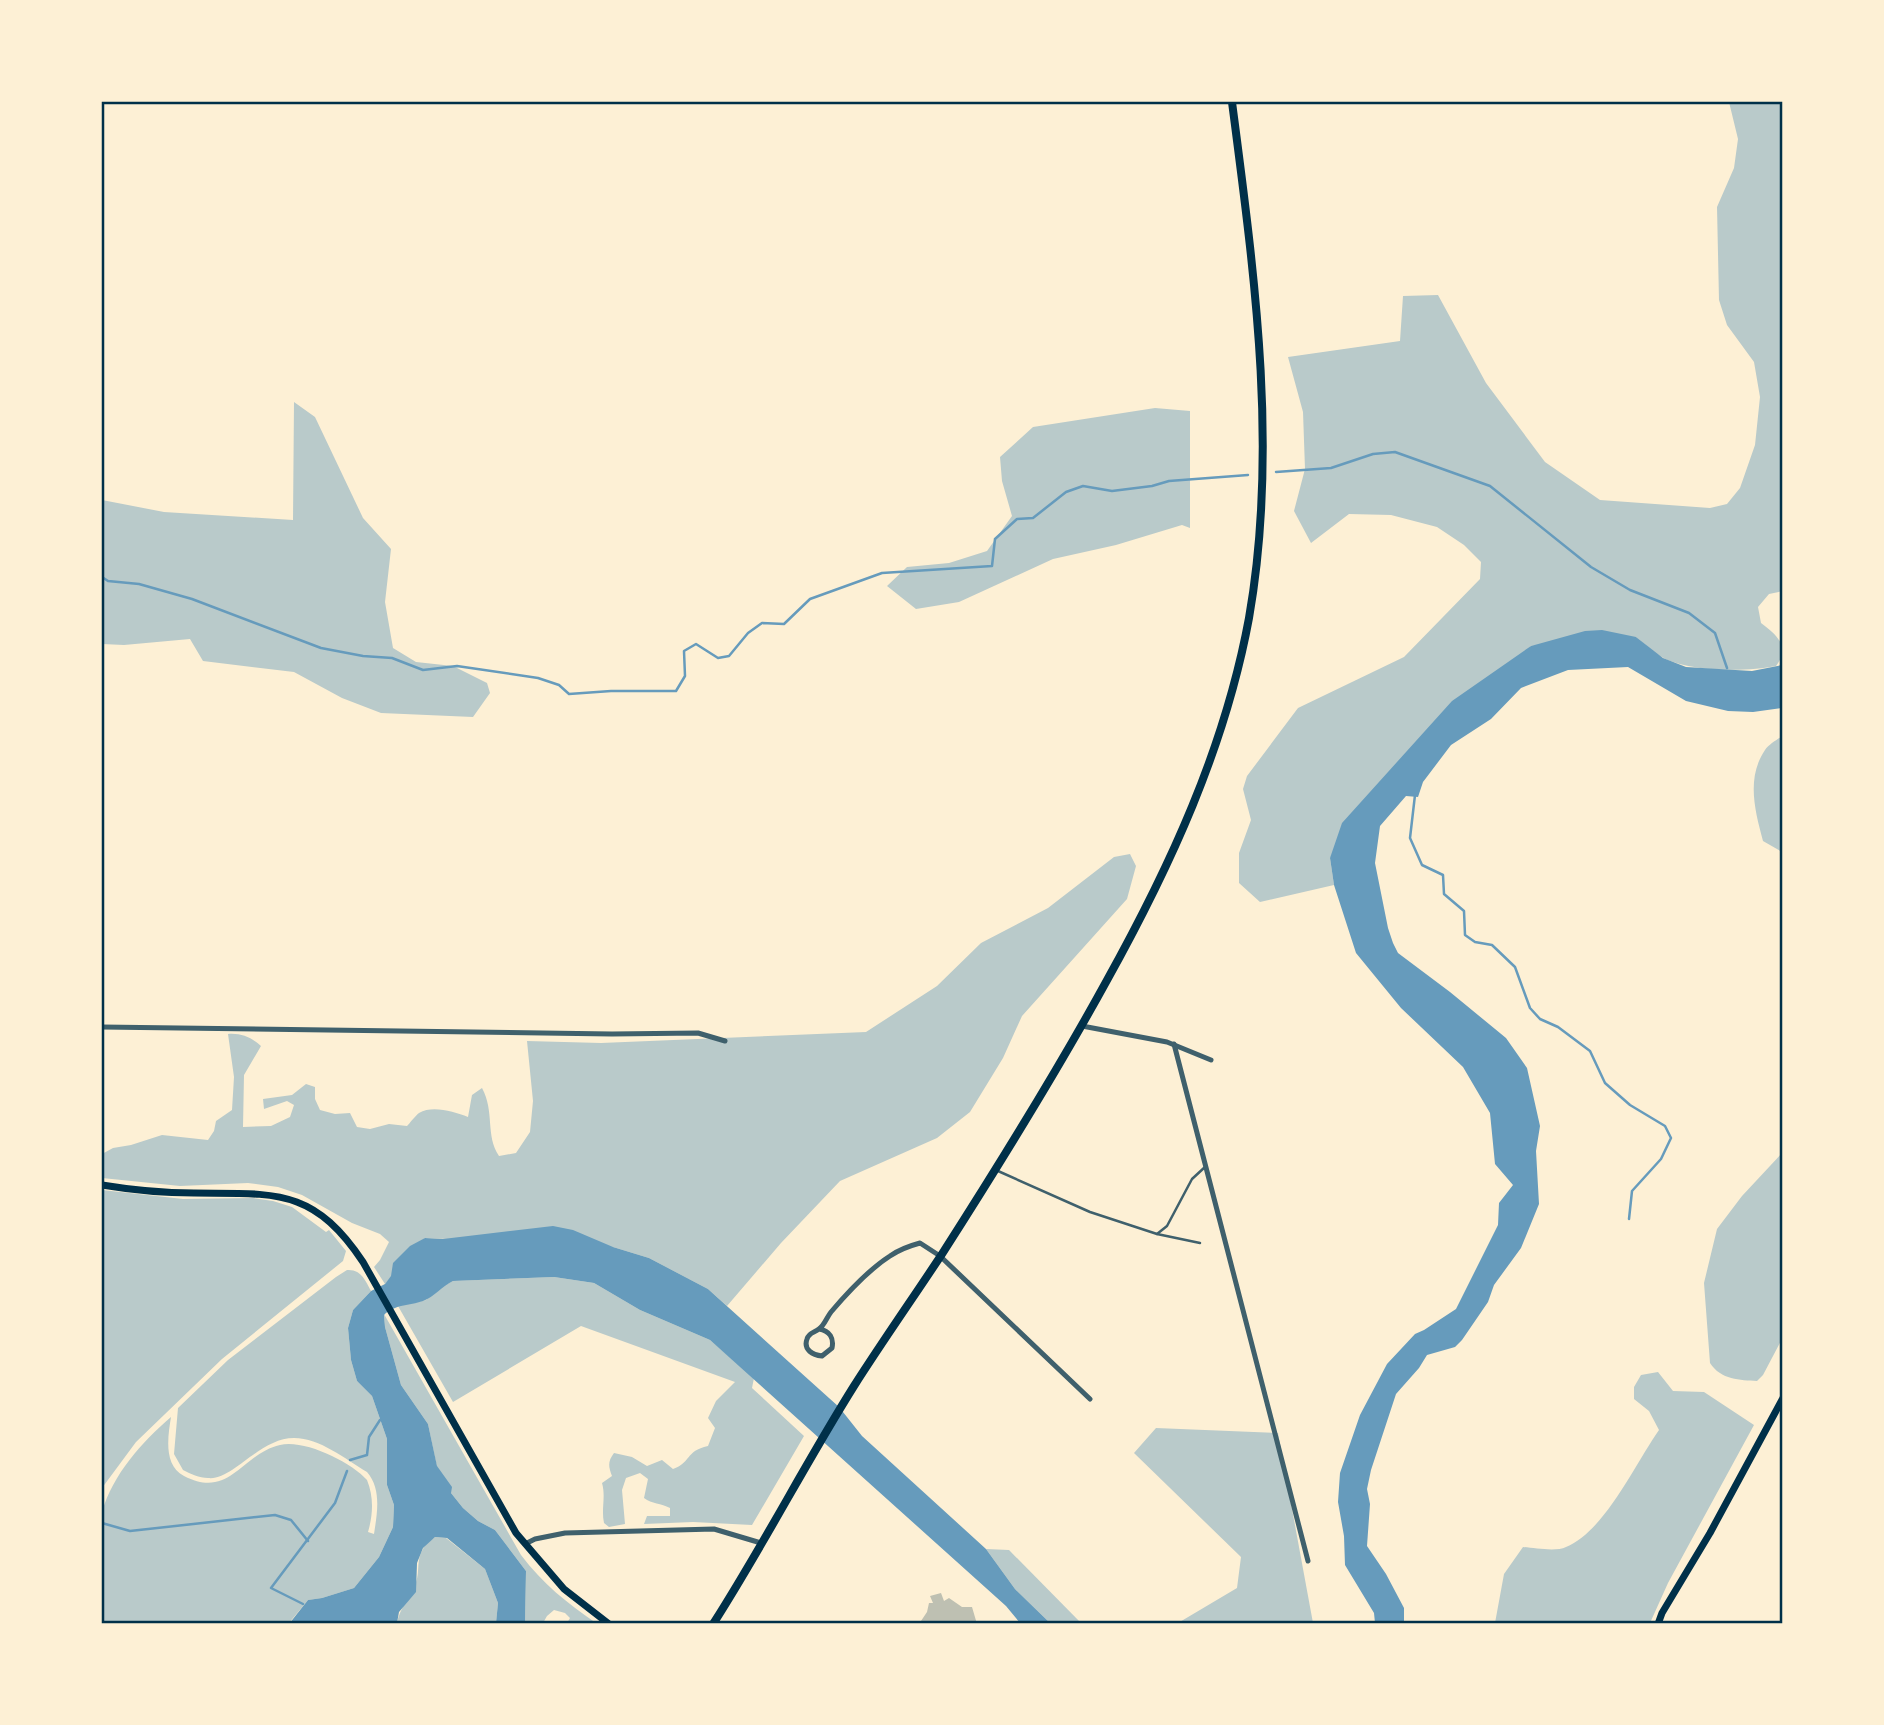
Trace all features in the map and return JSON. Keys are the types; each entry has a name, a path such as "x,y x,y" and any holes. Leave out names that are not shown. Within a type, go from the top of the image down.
{"main road":[{"path":"713,1623 813,1452 995,1170 1082,1026 1144,915 1178,845 1217,742 1248,620 1260,526 1263,433 1255,296 1232,102"},
{"path":"102,1185 160,1193 260,1193 295,1200 333,1224 372,1277 516,1533 564,1589 609,1623"},
{"path":"1658,1623 1783,1398"}],"street":[{"path":"1082,1026 1174,1044 1211,1060"},
{"path":"102,1027 698,1033 725,1041"},
{"path":"1174,1044 1308,1561"},
{"path":"820,1329 828,1332 833,1339 832,1348 822,1356 813,1354 806,1344 811,1332 820,1329 857,1284 895,1252 920,1243 940,1256 1090,1399"},
{"path":"525,1544 535,1539 565,1533 715,1529 761,1543"}],"lane":[{"path":"1157,1234 1167,1226 1192,1179 1205,1167"},
{"path":"995,1170 1090,1212 1157,1234 1200,1243"}],"shaded area":[{"path":"1729,102 1782,102 1783,591 1769,594 1758,607 1761,623 1772,632 1782,647 1776,666 1734,670 1686,666 1662,657 1636,637 1531,646 1330,858 1334,885 1260,902 1239,883 1239,853 1251,820 1243,789 1247,776 1298,708 1404,657 1480,579 1481,562 1464,545 1437,527 1391,515 1349,514 1311,543 1294,511 1305,469 1303,412 1288,357 1400,341 1403,296 1438,295 1486,383 1545,462 1600,500 1710,508 1727,504 1740,488 1755,445 1760,397 1754,362 1727,325 1719,300 1717,207 1734,168 1738,139"},
{"path":"294,402 315,417 363,518 391,549 385,602 393,648 416,662 453,666 487,683 490,693 473,717 381,713 342,698 294,672 203,661 190,639 124,645 102,644 102,500 164,512 293,520"},
{"path":"1155,408 1190,411 1190,528 1182,525 1116,545 1053,559 959,602 916,609 887,586 907,567 949,563 987,551 1012,516 1002,481 1000,457 1033,427"},
{"path":"1782,736 1782,852 1763,841 1757,818 1754,783 1759,761 1767,748"},
{"path":"1130,854 1136,866 1127,899 1022,1016 1003,1058 970,1112 937,1138 840,1181 781,1243 727,1306 708,1289 649,1258 613,1247 425,1238 385,1284 374,1267 389,1242 380,1234 352,1223 302,1195 278,1187 248,1183 180,1186 102,1178 102,1154 113,1148 162,1135 208,1140 216,1121 232,1110 234,1077 228,1034 246,1036 261,1046 244,1075 243,1127 271,1126 290,1117 294,1105 287,1101 264,1109 263,1099 292,1095 306,1084 315,1087 315,1099 320,1110 335,1114 350,1113 357,1127 370,1129 389,1124 407,1126 419,1113 431,1110 444,1110 468,1117 472,1095 482,1088 488,1106 492,1140 499,1156 516,1153 530,1132 533,1101 527,1041 601,1043 866,1032 937,986 981,943 1048,908 1114,857"},
{"path":"1782,1153 1782,1339 1757,1381 1738,1379 1725,1376 1710,1363 1704,1283 1717,1229 1742,1196"},
{"path":"102,1190 183,1199 253,1198 273,1201 292,1207 326,1232 329,1230 346,1251 343,1261 222,1359 136,1442 102,1488"},
{"path":"347,1270 359,1273 371,1291 353,1310 348,1328 351,1360 357,1381 372,1396 387,1439 387,1485 394,1505 393,1527 379,1557 354,1588 308,1600 289,1623 102,1624 102,1512 121,1472 171,1417 168,1450 173,1465 184,1476 200,1482 213,1483 224,1479 255,1457 280,1445 301,1445 339,1459 367,1480 372,1506 368,1532 374,1534 377,1494 372,1479 367,1472 313,1441 294,1438 281,1440 258,1451 227,1473 208,1478 183,1470 174,1454 178,1408 228,1360"},
{"path":"554,1277 594,1283 640,1310 710,1340 754,1378 752,1388 804,1436 752,1525 693,1522 644,1524 647,1516 670,1516 670,1508 644,1498 648,1479 640,1473 626,1478 622,1490 625,1524 609,1527 603,1518 602,1483 612,1476 609,1464 614,1453 632,1457 647,1466 662,1460 673,1469 683,1464 695,1451 708,1446 715,1428 708,1418 716,1401 735,1382 581,1326 453,1402 398,1306 426,1300 453,1281"},
{"path":"384,1314 521,1555 556,1592 596,1623 567,1623 570,1618 565,1613 554,1610 543,1623 525,1623 526,1571 495,1530 478,1521 451,1493 451,1487 437,1467 428,1424 401,1385"},
{"path":"1658,1372 1673,1391 1704,1392 1754,1425 1668,1583 1650,1623 1495,1623 1504,1574 1523,1547 1566,1547 1594,1527 1618,1495 1659,1430 1649,1411 1634,1399 1634,1387 1641,1375"},
{"path":"1156,1428 1278,1433 1313,1623 1178,1623 1237,1588 1241,1557 1134,1453"},
{"path":"435,1537 446,1538 485,1569 498,1603 496,1623 397,1624 416,1582 421,1553 425,1545"},
{"path":"986,1549 1009,1550 1081,1623 1050,1623 1015,1589"}],"water":[{"path":"1602,630 1636,637 1663,658 1686,667 1752,671 1782,665 1782,708 1753,712 1728,711 1686,701 1628,667 1568,670 1521,688 1491,719 1451,745 1423,782 1418,797 1406,796 1380,826 1375,863 1388,928 1398,953 1506,1038 1527,1068 1540,1126 1536,1151 1539,1204 1521,1248 1494,1285 1488,1302 1462,1340 1455,1347 1427,1355 1396,1394 1367,1489 1370,1504 1367,1546 1404,1608 1404,1623 1375,1623 1374,1613 1345,1565 1344,1536 1338,1502 1340,1473 1360,1415 1387,1364 1415,1334 1456,1309 1498,1225 1499,1203 1513,1185 1495,1164 1490,1113 1463,1067 1401,1008 1356,953 1334,885 1330,858 1342,823 1452,701 1531,646 1585,631"},
{"path":"553,1226 573,1230 613,1247 649,1258 708,1289 839,1407 862,1436 986,1549 1015,1589 1050,1623 1020,1623 1006,1606 710,1340 640,1310 594,1283 554,1277 453,1281 427,1299 397,1307 384,1315 401,1385 428,1424 437,1466 452,1487 451,1493 478,1521 495,1530 526,1571 525,1623 496,1623 498,1603 485,1569 447,1538 435,1537 423,1548 417,1563 416,1592 399,1612 397,1623 289,1624 308,1600 354,1588 379,1557 393,1527 394,1505 387,1485 387,1439 372,1396 357,1381 351,1360 348,1328 353,1310 371,1291 385,1284 391,1276 393,1263 410,1246 425,1238 443,1239"}],"building":[{"path":"941,1593 944,1601 949,1598 962,1607 972,1607 977,1624 919,1624 929,1603 933,1603 930,1596"}],"waterway":[{"path":"1276,472 1331,468 1373,454 1395,452 1490,486 1591,567 1630,590 1689,613 1715,633 1727,668"},
{"path":"102,577 108,581 139,584 192,599 321,648 392,658 423,670 457,666 538,678 559,685 569,694 676,691 685,676 684,651 696,644 718,658 729,656 748,633 762,623 784,624 810,599 882,573 992,566 995,539 1017,519 1033,518 1066,492 1083,486 1112,491 1169,481 1248,475"},
{"path":"1415,795 1410,838 1422,865 1443,875 1444,894 1464,911 1465,935 1475,942 1492,945 1515,967 1530,1008 1540,1019 1558,1027 1590,1051 1605,1083 1630,1105 1665,1126 1671,1138 1661,1159 1632,1191 1629,1219"},
{"path":"350,1460 367,1455 369,1437 380,1420"},
{"path":"303,1604 271,1588 335,1503 347,1471"},
{"path":"102,1523 130,1531 275,1515 291,1520 308,1541"}]}
